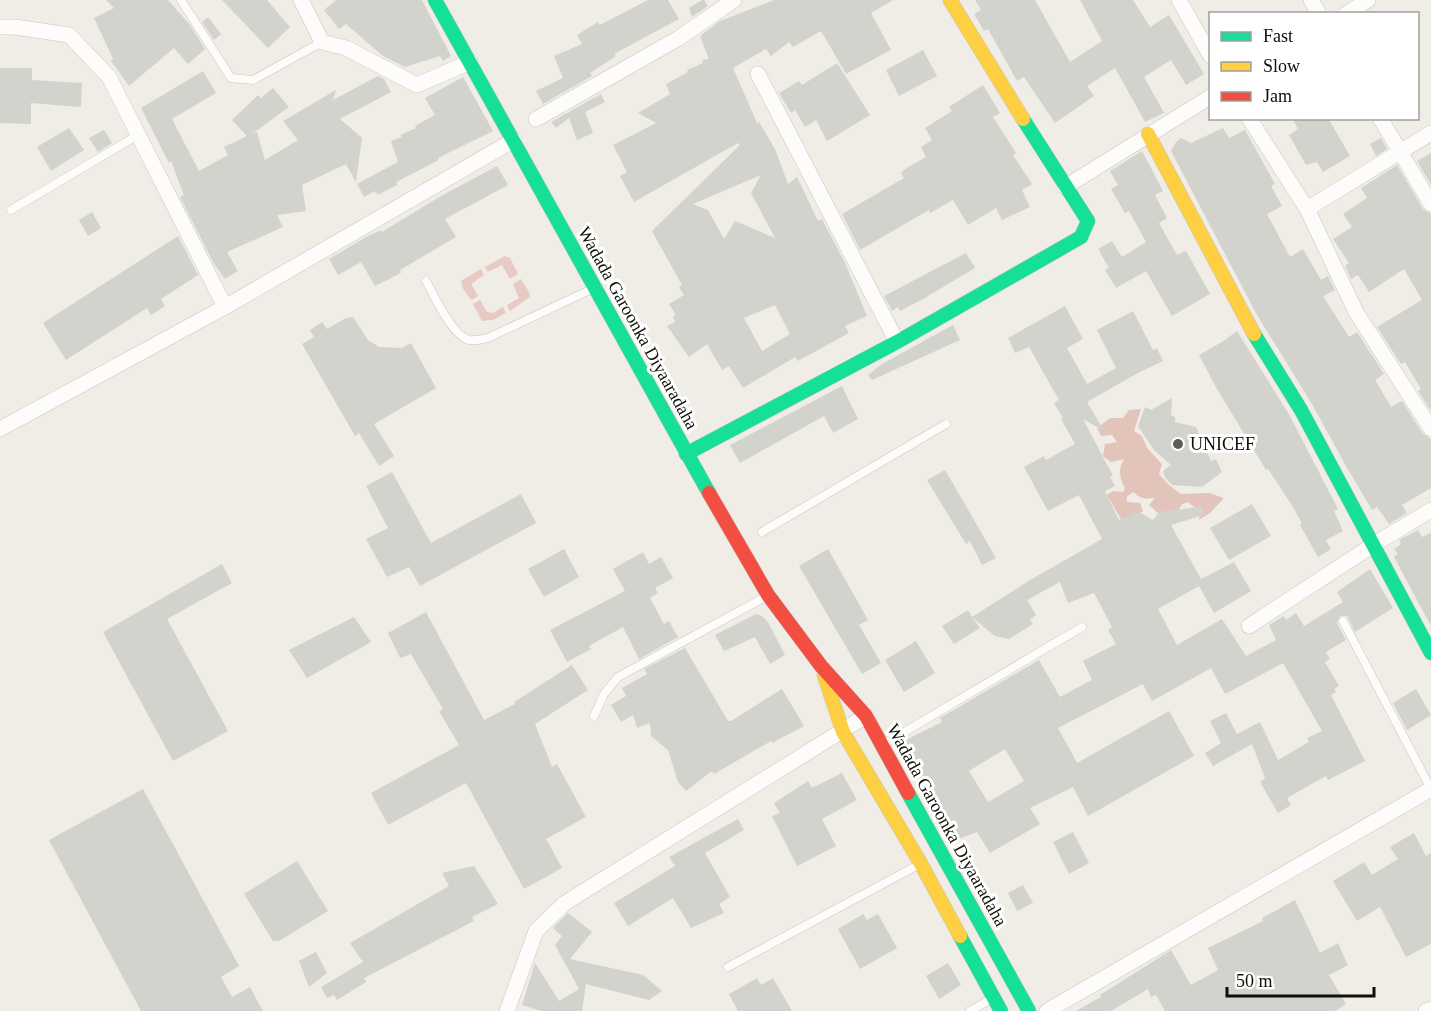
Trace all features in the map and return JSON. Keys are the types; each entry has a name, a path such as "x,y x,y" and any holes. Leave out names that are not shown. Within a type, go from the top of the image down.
{"main road":[{"name":"Wadada Garoonka Diyaaradaha","path":"435,0 686,454 768,595 821,666 866,716 1029,1011"},
{"path":"686,454 897,342 1082,237 1088,221 950,0"},
{"path":"1148,134 1246,321 1301,410 1431,653"},
{"name":"Wadada Garoonka Diyaaradaha","path":"821,666 843,732 921,864 1001,1011"}],"street":[{"path":"301,0 322,42 346,48 417,85 470,62"},
{"path":"536,119 679,38 735,0"},
{"path":"1179,0 1209,53"},
{"path":"1349,12 1368,0"},
{"path":"0,27 69,35 109,77 225,307"},
{"path":"758,74 897,342"},
{"path":"1065,187 1209,98"},
{"path":"1250,120 1307,209 1356,312 1431,429"},
{"path":"1381,120 1431,204"},
{"path":"1307,209 1431,133"},
{"path":"0,429 225,307 514,140"},
{"path":"1250,626 1373,544 1431,510"},
{"path":"507,1011 536,931 565,903 866,716"},
{"path":"1047,1011 1431,789"},
{"path":"1426,1011 1431,1009"}],"lane":[{"path":"181,0 231,78 253,80 322,42"},
{"path":"11,210 138,135"},
{"path":"426,281 448,320 463,338 470,341 488,338 595,288"},
{"path":"762,532 946,424"},
{"path":"594,716 604,694 618,677 768,595"},
{"path":"1342,621 1431,789"},
{"path":"883,745 1083,627"},
{"path":"728,967 921,864"},
{"path":"970,1011 994,998"}],"shaded area":[{"path":"505,256 510,258 518,274 510,279 502,265 488,272 485,267"},
{"path":"481,269 484,275 471,284 478,296 471,300 462,287 461,281"},
{"path":"521,279 530,297 510,311 507,305 519,298 513,284"},
{"path":"480,300 487,312 493,313 503,307 506,313 493,320 482,321 473,304"},
{"path":"1141,409 1134,431 1142,436 1147,448 1162,464 1159,474 1169,485 1181,494 1209,493 1224,498 1210,513 1199,520 1200,512 1188,502 1182,504 1178,511 1169,511 1160,515 1149,505 1155,498 1143,498 1134,492 1127,496 1127,502 1140,503 1143,511 1135,516 1121,519 1107,495 1113,491 1123,492 1125,488 1120,473 1124,459 1111,462 1103,456 1105,444 1117,442 1112,435 1101,436 1097,428 1110,418 1123,418 1129,410"}],"building":[{"path":"106,0 168,0 190,25 205,49 188,64 174,48 129,86 111,61 113,59 94,18 114,8"},
{"path":"222,0 267,0 290,27 268,48"},
{"path":"336,0 422,0 451,56 443,61 440,56 405,67 383,56 346,24 339,29 324,10"},
{"path":"648,0 668,0 679,19 614,54 616,56 590,73 592,76 543,104 536,91 563,78 554,56 582,44 577,35 598,22 600,25"},
{"path":"702,0 708,6 692,17 689,8"},
{"path":"774,0 893,0 871,13 891,50 846,74 821,31 793,47 789,42 771,56 766,49 733,68 757,123 759,122 775,149 788,184 797,177 818,221 822,219 845,263 867,316 845,326 849,333 798,361 795,357 743,388 729,366 722,370 707,344 689,357 667,326 675,322 673,316 676,315 669,304 684,295 679,287 682,285 652,231 740,145 738,143 634,202 620,176 627,172 613,145 656,123 638,113 670,94 666,84 688,72 687,70 703,63 702,60 709,59 700,36 720,21","holes":["761,175 751,193 775,238 735,221 724,239 708,210 693,204","775,305 790,334 762,351 744,318"]},
{"path":"975,0 1035,0 1070,62 1102,41 1080,0 1133,0 1150,27 1169,15 1204,74 1186,85 1171,60 1144,77 1164,113 1145,122 1115,68 1087,86 1094,96 1055,123 1024,77 1017,81 988,29 984,31 974,14 981,10"},
{"path":"208,17 221,34 214,40 202,22"},
{"path":"923,50 937,76 899,96 886,70"},
{"path":"837,63 870,115 827,141 816,120 805,127 795,110 791,113 779,93 799,81 802,85"},
{"path":"0,68 32,68 32,80 82,83 81,107 31,103 31,124 0,123"},
{"path":"203,71 216,93 172,119 199,171 228,155 224,147 247,136 232,120 258,95 261,98 273,88 289,107 252,134 257,132 265,160 298,140 283,121 336,90 333,100 378,76 384,79 391,92 340,119 362,138 356,182 346,164 302,185 306,211 277,215 283,227 227,252 238,271 225,279 214,264 180,197 184,195 171,161 169,163 141,108"},
{"path":"463,77 493,131 438,158 439,160 396,182 397,185 378,195 375,191 364,197 357,184 398,162 391,141 402,137 400,135 416,128 415,126 435,115 425,98"},
{"path":"983,85 1000,113 993,117 1016,153 1013,155 1032,184 1022,190 1030,207 1002,220 996,208 968,225 953,200 930,213 929,210 860,250 842,214 904,178 901,173 905,169 926,157 921,147 932,140 925,128 952,111 949,107"},
{"path":"601,94 605,102 585,112 593,133 577,140 569,118 556,128 551,122"},
{"path":"1293,120 1329,120 1350,156 1323,172 1317,162 1306,165 1289,135 1298,129"},
{"path":"69,128 84,150 51,171 37,147"},
{"path":"1223,128 1229,138 1245,130 1275,184 1271,186 1282,206 1267,214 1290,257 1303,249 1321,280 1328,276 1335,290 1323,296 1349,337 1357,332 1384,374 1375,380 1391,407 1402,401 1423,434 1431,439 1431,488 1402,505 1407,513 1389,524 1377,507 1372,510 1312,404 1257,315 1171,151 1181,138 1191,143"},
{"path":"104,130 112,143 98,152 89,138"},
{"path":"1381,138 1387,149 1376,156 1370,144"},
{"path":"1142,151 1163,191 1155,195 1167,218 1159,223 1177,255 1186,251 1210,294 1172,316 1146,271 1116,288 1105,270 1109,268 1098,249 1112,241 1122,257 1146,242 1129,211 1125,213 1111,189 1118,185 1110,171"},
{"path":"1431,153 1431,185 1417,161"},
{"path":"1397,165 1423,209 1431,214 1431,411 1418,391 1421,389 1405,362 1401,364 1377,327 1422,300 1404,269 1369,292 1358,275 1351,279 1345,266 1349,263 1333,239 1352,227 1343,214 1367,198 1361,188"},
{"path":"497,166 508,185 445,219 456,237 400,270 401,273 375,286 361,262 338,275 329,259 366,237 381,230 382,232 441,196"},
{"path":"92,212 101,228 88,236 79,220"},
{"path":"178,236 198,275 161,299 165,306 151,315 147,308 66,360 43,323"},
{"path":"966,253 975,268 900,311 898,307 892,311 884,296"},
{"path":"1065,306 1083,339 1067,348 1087,384 1116,368 1097,330 1133,311 1153,350 1157,348 1163,361 1087,402 1104,431 1083,419 1113,476 1110,477 1115,486 1105,491 1119,520 1141,513 1153,520 1162,509 1163,512 1202,506 1204,515 1171,525 1201,579 1234,562 1251,591 1214,613 1199,586 1158,609 1177,645 1222,619 1246,656 1276,640 1269,625 1284,616 1286,620 1296,613 1304,626 1343,602 1337,592 1370,569 1393,608 1355,632 1347,616 1340,616 1337,623 1346,640 1326,652 1330,659 1325,662 1339,686 1331,695 1365,761 1328,780 1326,776 1287,798 1291,805 1278,813 1260,782 1265,778 1252,744 1213,766 1205,753 1221,743 1210,721 1226,713 1237,734 1260,722 1278,760 1309,742 1307,738 1322,731 1283,663 1225,694 1211,668 1152,701 1143,684 1058,728 1077,763 1169,711 1194,756 1088,816 1073,787 1030,808 1040,824 990,853 977,832 950,842 938,811 934,813 898,744 942,722 940,718 1039,660 1060,697 1092,680 1083,661 1116,644 1108,630 1112,627 1094,593 1068,603 1060,582 1027,600 1036,615 1030,620 1033,624 1009,639 995,636 972,617 1030,580 1102,539 1079,495 1048,511 1024,467 1044,456 1046,460 1075,444 1054,403 1059,400 1029,347 1015,353 1008,338","holes":["1005,749 1024,781 988,802 969,771"]},
{"path":"353,317 368,340 379,347 402,348 411,343 436,388 374,424 394,456 379,466 359,433 355,436 302,344 314,337 310,330 322,322 327,329 346,318"},
{"path":"953,325 960,340 872,380 868,375 882,364"},
{"path":"1237,331 1290,416 1338,509 1334,511 1343,531 1326,540 1331,549 1318,557 1293,507 1268,469 1266,470 1199,355"},
{"path":"842,386 858,419 833,433 824,416 740,463 730,445"},
{"name":"UNICEF","path":"1172,398 1171,415 1175,417 1175,422 1196,427 1211,461 1216,459 1222,472 1202,487 1172,485 1163,471 1171,465 1154,450 1138,426 1145,407 1151,410"},
{"path":"945,470 996,558 982,565 970,541 966,544 927,480"},
{"path":"392,472 431,543 521,494 536,523 420,586 409,567 387,577 366,539 388,528 366,486"},
{"path":"1252,504 1271,536 1229,560 1210,528"},
{"path":"1418,530 1422,537 1431,533 1431,626 1394,557 1398,554 1394,549 1401,544 1399,540"},
{"path":"564,549 579,577 544,597 528,569"},
{"path":"828,549 868,620 859,625 881,663 862,674 799,566"},
{"path":"643,552 649,564 661,557 673,578 655,588 658,593 650,598 664,624 669,621 678,637 639,659 623,627 589,646 591,649 567,662 550,630 625,591 613,569"},
{"path":"222,564 232,583 167,619 228,731 173,761 103,632"},
{"path":"968,610 980,628 954,644 942,626"},
{"path":"426,612 484,720 515,704 514,702 572,665 588,690 535,724 552,767 557,764 586,817 546,839 562,868 524,889 466,783 388,825 371,793 459,745 439,711 443,709 411,654 400,658 388,633"},
{"path":"756,614 768,622 785,655 770,664 755,637 724,651 715,635"},
{"path":"354,617 371,642 307,678 289,650"},
{"path":"916,641 935,673 904,692 885,660"},
{"path":"685,648 728,721 782,689 804,726 772,743 771,741 714,774 712,771 686,791 678,782 668,750 651,736 650,723 637,728 633,715 621,722 611,705 626,696 622,688 647,674 644,669"},
{"path":"1416,689 1431,715 1407,730 1393,703"},
{"path":"842,773 857,800 822,819 836,846 797,866 772,816 780,813 774,803 808,781 812,788"},
{"path":"143,789 239,966 221,977 232,997 250,987 263,1011 141,1011 49,840"},
{"path":"738,819 744,830 705,853 730,897 719,904 724,913 691,928 673,898 628,926 614,903 675,866 669,857"},
{"path":"1073,832 1089,863 1069,874 1053,842"},
{"path":"1414,833 1426,856 1431,853 1431,944 1406,957 1380,907 1357,921 1333,881 1364,862 1372,875 1398,859 1390,847"},
{"path":"297,861 328,911 279,941 273,941 244,894"},
{"path":"474,866 498,904 472,917 474,921 364,978 366,982 337,1000 334,995 327,998 321,987 363,962 350,943 449,886 442,873"},
{"path":"1023,885 1033,903 1017,911 1008,893"},
{"path":"1295,900 1320,953 1338,943 1348,965 1329,975 1346,1004 1335,1011 1165,1011 1156,995 1151,997 1148,989 1111,1011 1076,1011 1171,950 1191,985 1218,970 1208,948 1263,921 1262,918"},
{"path":"568,913 592,932 570,959 643,975 662,991 649,1000 586,984 582,1011 541,1011 522,1005 535,963 559,1001 579,989 555,945 562,936 553,928"},
{"path":"863,914 867,920 878,914 897,948 860,969 838,929"},
{"path":"316,952 327,973 309,987 299,961"},
{"path":"948,963 961,985 939,999 926,976"},
{"path":"757,978 761,985 773,978 792,1011 738,1011 729,994"}],"traffic: fast":[{"path":"435,0 709,493"},
{"path":"686,454 897,342 1081,237 1088,221 1023,119"},
{"path":"1254,334 1301,410 1431,653"},
{"path":"908,793 1029,1011"},
{"path":"960,936 1001,1011"}],"traffic: slow":[{"path":"950,0 1023,119"},
{"path":"1148,134 1254,334"},
{"path":"824,675 843,732 921,864 960,936"}],"traffic: jam":[{"path":"709,493 768,595 821,666 866,716 908,793"}],"place":[{"name":"UNICEF","path":"1178,444"}]}
